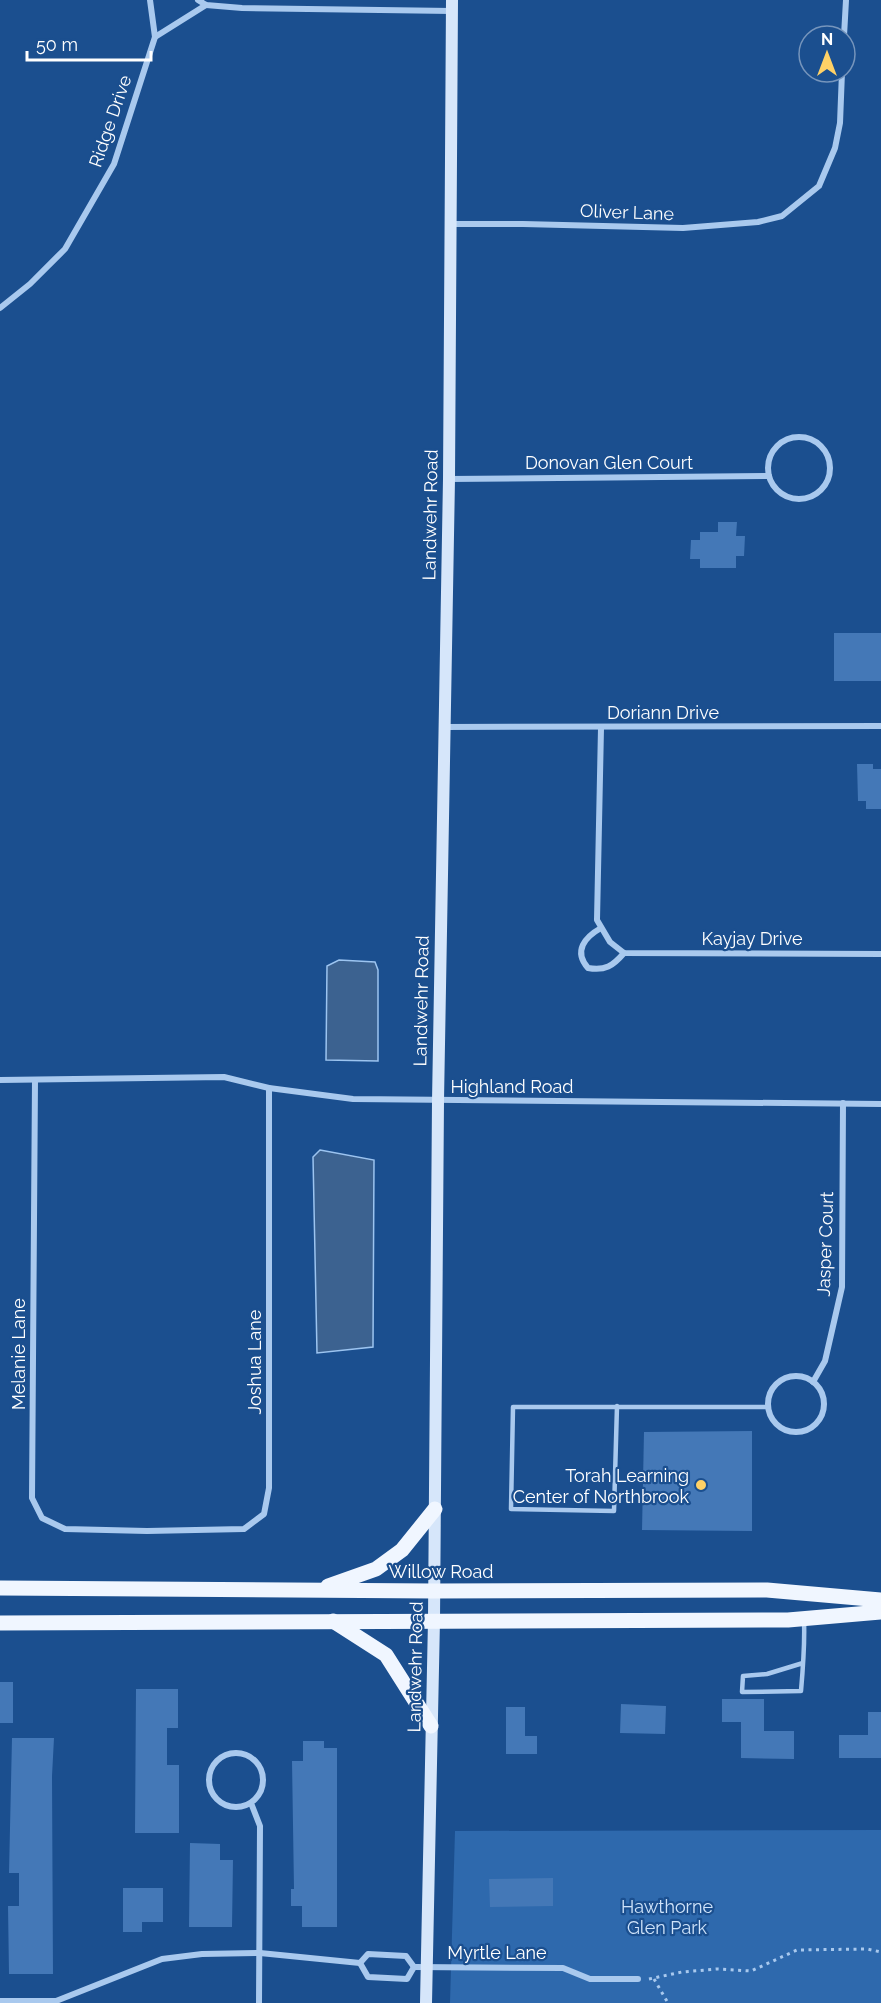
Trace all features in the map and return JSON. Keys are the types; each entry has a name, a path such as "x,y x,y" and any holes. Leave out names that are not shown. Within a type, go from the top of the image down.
{"main road":[{"name":"Landwehr Road","path":"426,2003 420,1967 434,1620 438,1101 449,479 452,6"},
{"path":"314,1590 376,1569 402,1550 435,1509"},
{"name":"Willow Road","path":"0,1588 434,1591 767,1590 881,1600"},
{"path":"0,1623 804,1618 881,1612"},
{"path":"333,1621 386,1655 431,1726"}],"street":[{"path":"150,0 155,37 206,5"},
{"path":"198,0 206,5 242,8 452,6"},
{"path":"845,24 846,0"},
{"name":"Ridge Drive","path":"0,308 30,284 65,249 104,183 114,164 155,37"},
{"name":"Oliver Lane","path":"451,224 683,228 758,222 782,216 819,186 835,148 840,123 842,84"},
{"path":"803,436 813,439 821,445 831,462 831,472 822,489 806,498 787,497 779,492 769,476 770,456 775,447 793,437 803,436"},
{"name":"Donovan Glen Court","path":"449,479 769,476"},
{"name":"Doriann Drive","path":"444,727 881,726"},
{"path":"601,728 597,920 609,942 624,953 607,968 588,968 580,952 589,934 601,928"},
{"name":"Kayjay Drive","path":"624,953 881,954"},
{"name":"Highland Road","path":"0,1080 224,1077 268,1088 353,1099 881,1104"},
{"name":"Melanie Lane","path":"35,1080 32,1498 42,1518 65,1529 147,1531"},
{"name":"Joshua Lane","path":"147,1531 244,1529 264,1514 268,1488 268,1088"},
{"name":"Jasper Court","path":"813,1382 825,1360 842,1287 843,1103"},
{"path":"798,1376 813,1382 823,1396 822,1414 810,1428 792,1431 783,1429 771,1415 768,1407 771,1391 782,1379 798,1376"},
{"path":"243,1754 257,1764 263,1780 257,1797 251,1803 243,1806 227,1806 214,1797 209,1782 213,1766 218,1760 225,1756 243,1754"},
{"path":"251,1803 260,1826 259,2003"},
{"path":"0,2001 56,2001 162,1959 202,1954 260,1953 360,1964"},
{"path":"368,1954 406,1956 420,1967 407,1979 368,1977 360,1964 368,1954"},
{"name":"Myrtle Lane","path":"420,1967 563,1968 590,1979 638,1979"}],"lane":[{"path":"616,1407 614,1511 511,1509 513,1407 616,1407 768,1407"},
{"path":"803,1663 767,1674 743,1676 742,1692 801,1691 803,1663 804,1618"}],"path":[{"path":"638,1979 654,1979 682,1971 717,1969 751,1971 797,1950 867,1949 881,1952"},
{"path":"654,1979 668,2003"}],"green space":[{"name":"Hawthorne Glen Park","path":"881,1830 881,2003 450,2003 455,1831"}],"shaded area":[{"path":"339,960 375,962 378,970 378,1061 326,1060 327,966"},
{"path":"320,1150 374,1160 373,1347 317,1353 313,1157"}],"building":[{"path":"718,522 737,522 736,536 745,536 744,556 736,556 736,568 700,568 700,559 690,559 691,540 700,540 700,532 718,532"},
{"path":"834,633 881,633 881,681 834,681"},
{"path":"857,764 873,764 873,769 881,769 881,809 866,809 866,801 858,801"},
{"path":"752,1431 752,1531 642,1530 644,1432"},
{"path":"0,1682 13,1682 13,1723 0,1723"},
{"path":"136,1689 178,1689 178,1728 167,1728 167,1765 179,1765 179,1833 135,1833"},
{"path":"722,1699 764,1699 764,1731 794,1731 794,1759 741,1758 741,1722 722,1722"},
{"path":"621,1704 666,1706 665,1734 620,1733"},
{"path":"506,1707 525,1707 525,1736 537,1736 537,1754 506,1754"},
{"path":"868,1712 881,1712 881,1758 839,1758 839,1735 868,1735"},
{"path":"12,1738 54,1738 52,1776 53,1974 9,1974 8,1906 19,1906 19,1873 9,1873"},
{"path":"303,1741 324,1741 324,1748 337,1748 337,1927 302,1927 302,1906 291,1906 291,1889 294,1889 292,1761 303,1761"},
{"path":"190,1843 220,1844 220,1860 233,1860 232,1927 189,1927"},
{"path":"553,1878 553,1906 490,1907 489,1879"},
{"path":"123,1888 163,1888 163,1922 142,1922 142,1932 123,1932"}],"place":[{"name":"Torah Learning Center of Northbrook","path":"701,1485"}]}
